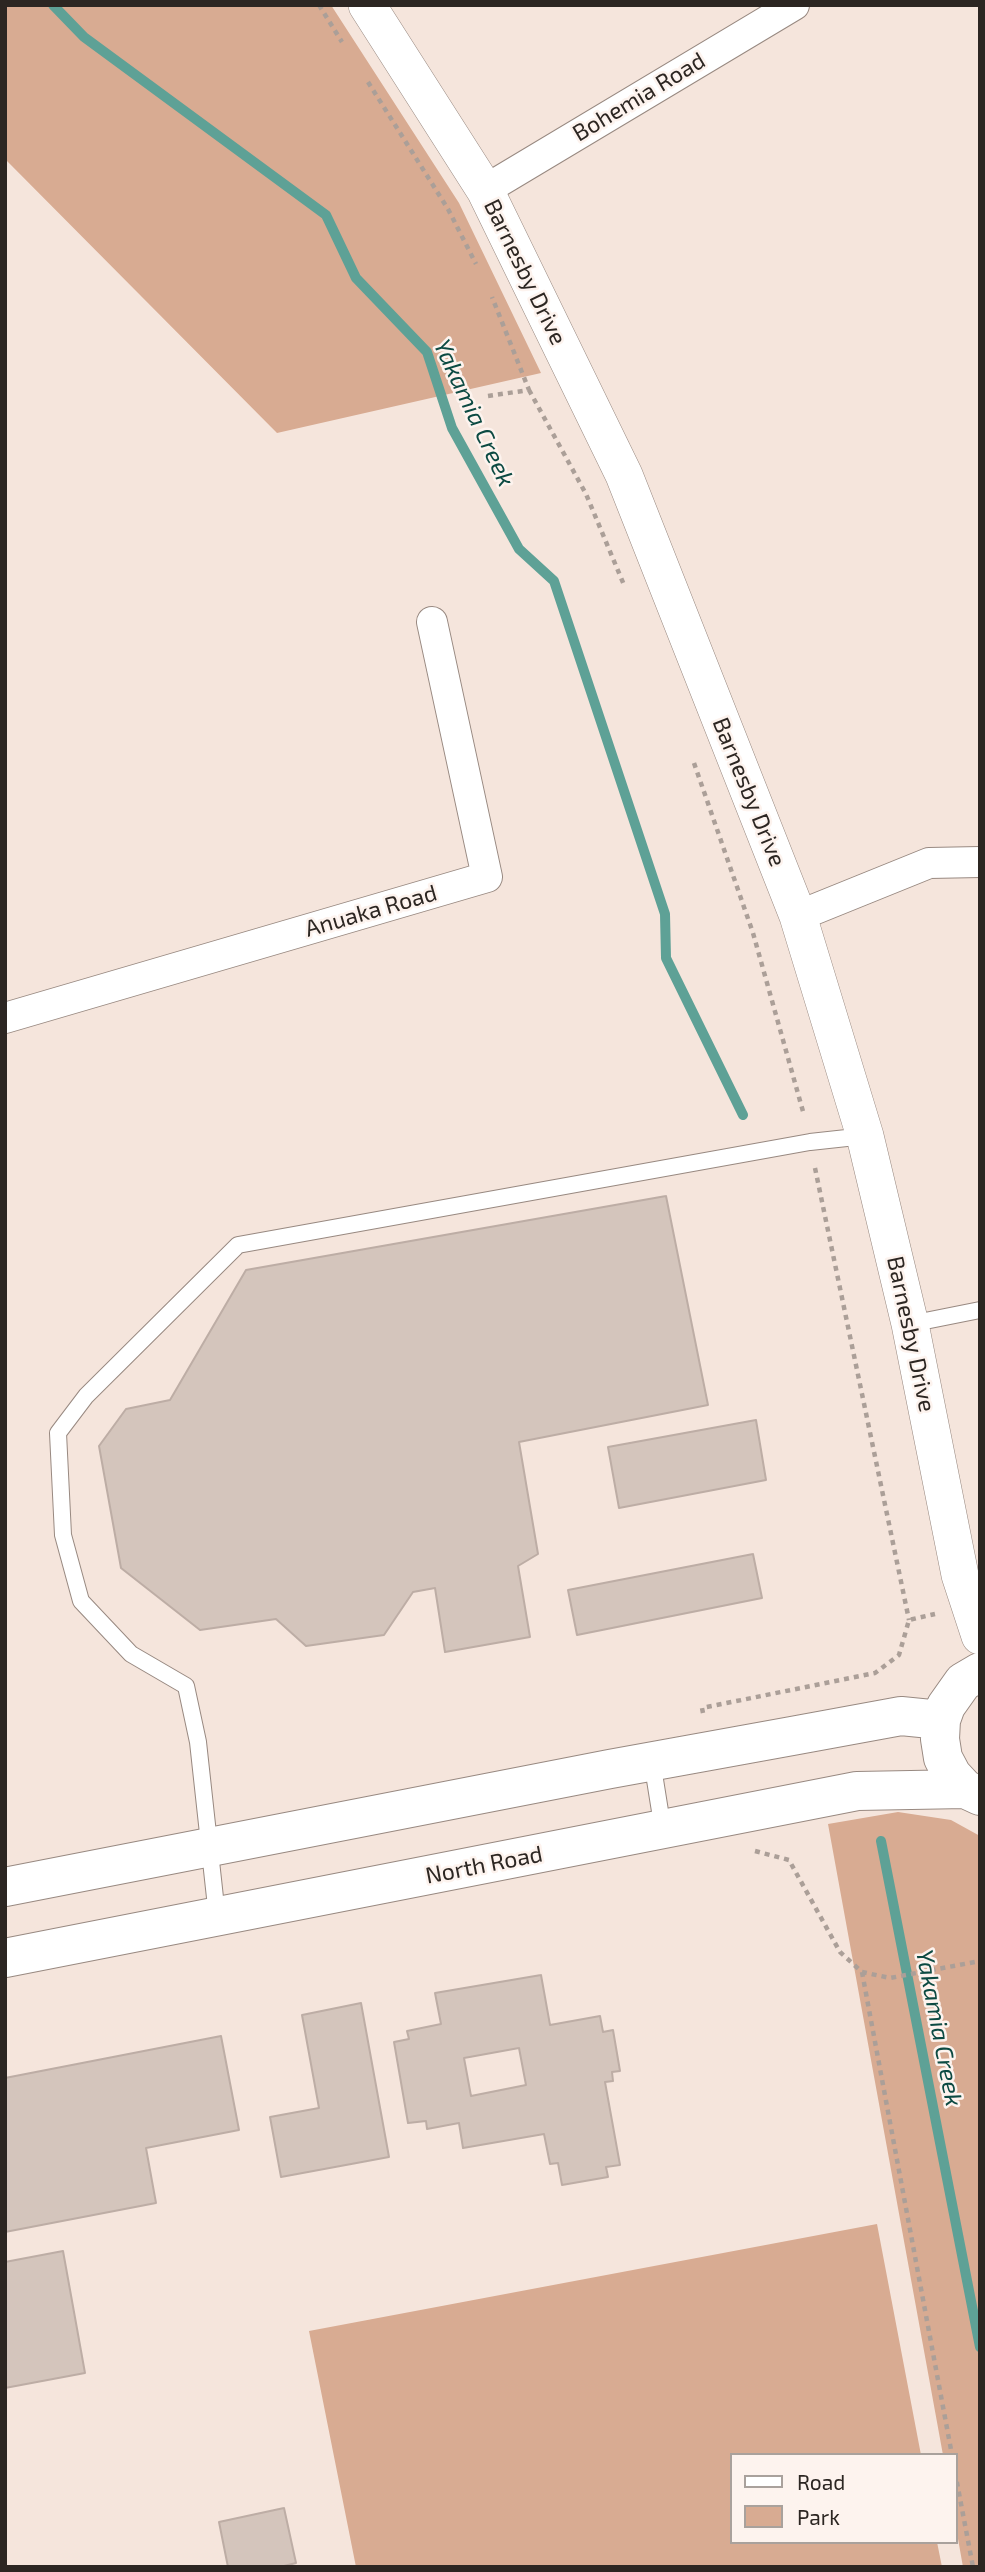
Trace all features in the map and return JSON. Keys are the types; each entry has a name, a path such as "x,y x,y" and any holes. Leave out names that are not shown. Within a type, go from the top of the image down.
{"main road":[{"path":"972,1793 952,1775 943,1758 941,1720 953,1693 963,1682 980,1672"},
{"path":"5,1887 652,1761 901,1716 941,1720"},
{"name":"North Road","path":"5,1958 858,1791 972,1793"}],"street":[{"name":"Barnesby Drive","path":"367,5 485,190 624,475 798,916 865,1136 910,1324 960,1575 980,1636"},
{"name":"Bohemia Road","path":"485,190 794,5"},
{"name":"Anuaka Road","path":"5,1017 486,877 432,622"},
{"path":"798,916 929,863 980,862"}],"lane":[{"path":"217,1916 198,1742 186,1686 131,1654 82,1601 63,1535 58,1433 86,1396 238,1245 810,1142 865,1136"},
{"path":"910,1324 980,1310"},
{"path":"652,1761 663,1830"}],"path":[{"path":"318,5 345,46"},
{"path":"365,78 448,209 478,270"},
{"path":"491,293 529,390 586,494 626,592"},
{"path":"488,396 529,390"},
{"path":"690,752 753,933 810,1142 909,1620"},
{"path":"751,1851 789,1860 840,1952 862,1972 890,1978 980,1961"},
{"path":"862,1972 952,2453"},
{"path":"957,2483 973,2567"}],"green space":[{"path":"5,5 331,5 459,203 541,373 277,433 5,159"},
{"path":"898,1812 951,1820 980,1836 980,2567 963,2567 957,2533 957,2453 943,2453 828,1824"},
{"path":"877,2224 921,2453 730,2453 730,2544 937,2544 942,2567 356,2567 309,2331"}],"building":[{"path":"666,1196 708,1405 519,1442 538,1554 518,1566 530,1637 445,1652 435,1588 413,1592 384,1635 306,1646 276,1619 200,1630 121,1568 99,1446 126,1409 170,1400 246,1270"},
{"path":"756,1420 766,1480 619,1508 608,1447"},
{"path":"753,1554 762,1598 577,1635 568,1590"},
{"path":"541,1975 550,2025 600,2016 603,2032 613,2030 620,2071 612,2072 613,2081 605,2082 620,2165 606,2167 608,2177 562,2185 558,2163 550,2164 544,2134 463,2148 459,2123 427,2129 426,2121 408,2123 394,2042 409,2039 407,2031 441,2024 435,1993","holes":["519,2048 526,2085 471,2096 464,2058"]},
{"path":"361,2003 389,2157 281,2177 270,2117 319,2108 302,2015"},
{"path":"221,2036 239,2130 146,2148 156,2203 5,2232 5,2078"},
{"path":"63,2251 85,2373 5,2388 5,2262"},
{"path":"284,2508 296,2563 280,2567 228,2567 219,2522"}],"waterway":[{"name":"Yakamia Creek","path":"53,5 84,37 326,215 356,278 427,352 452,428 519,549 554,581 665,914 666,958 743,1115"},
{"name":"Yakamia Creek","path":"881,1841 980,2347"}]}
